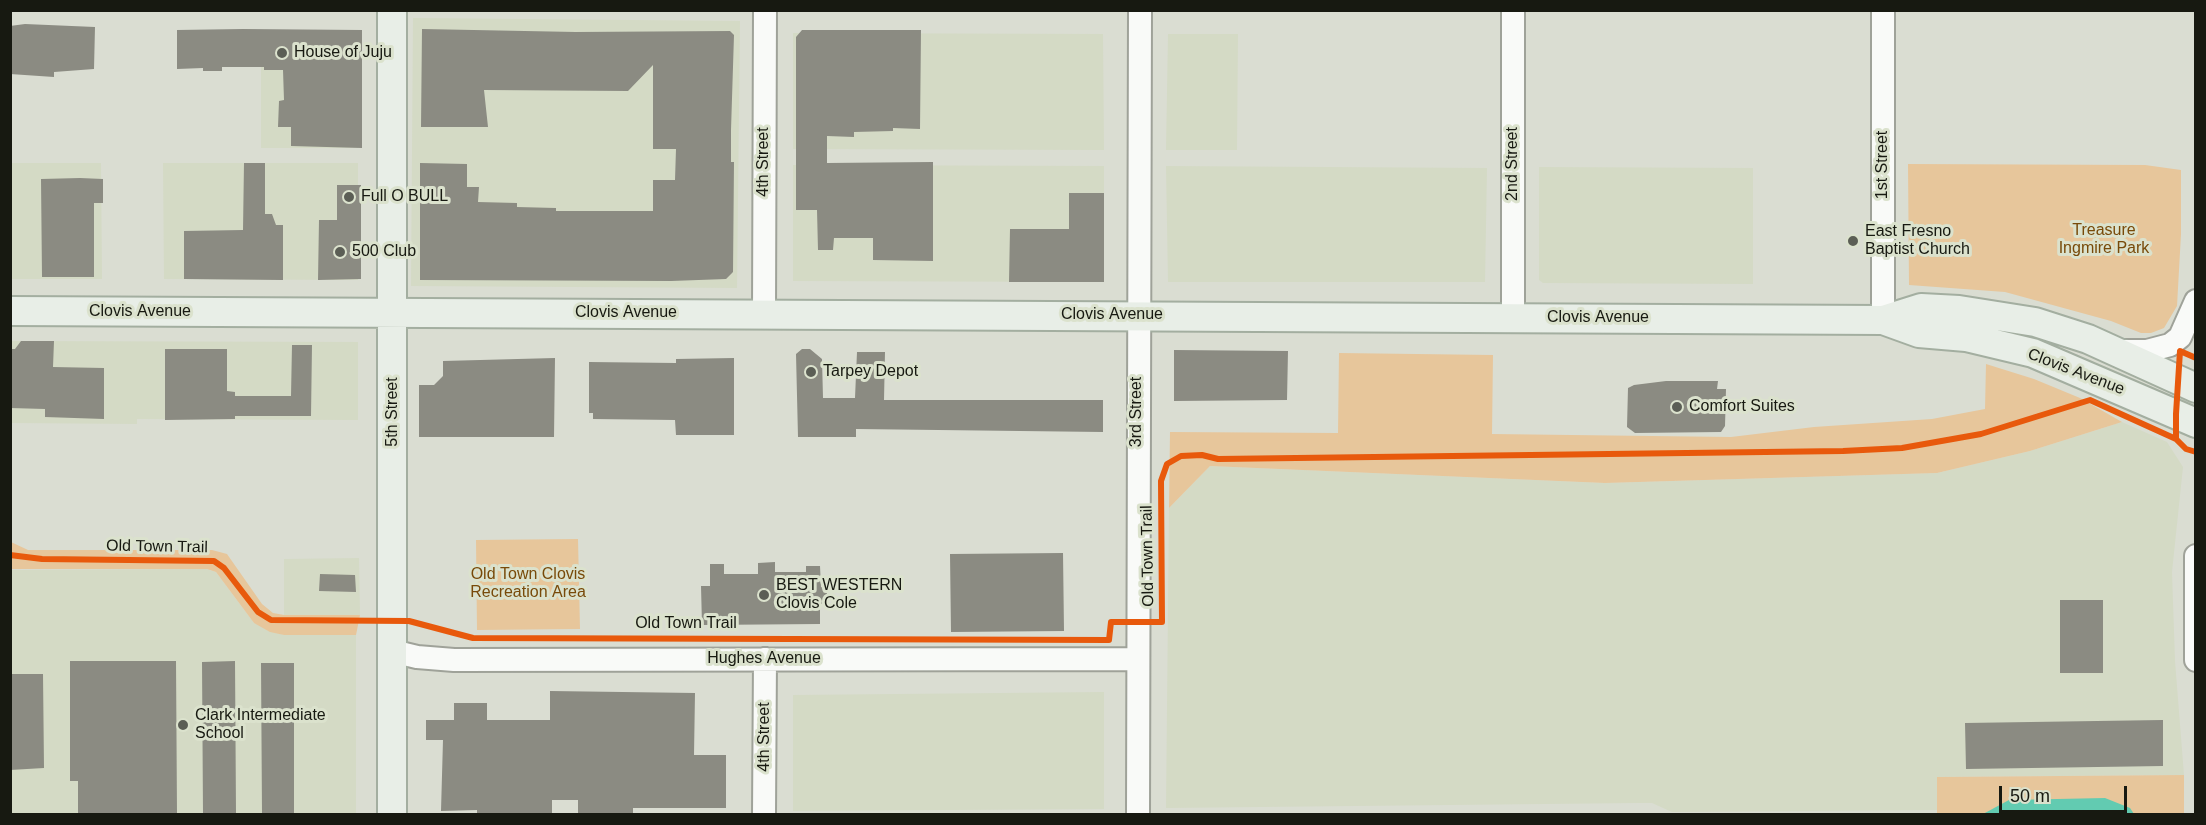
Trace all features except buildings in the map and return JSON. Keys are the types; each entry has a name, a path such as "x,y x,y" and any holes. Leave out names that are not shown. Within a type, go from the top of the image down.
{"main road":[{"name":"5th Street","path":"392,10 393,814"},
{"path":"1883,320 1921,308 2001,315 2062,330 2114,350 2196,388"},
{"name":"Clovis Avenue","path":"10,311 1883,320 1919,333 1966,337 2033,353 2196,423"}],"street":[{"name":"4th Street","path":"764,313 765,10"},
{"name":"3rd Street","path":"1138,814 1137,315 1140,10"},
{"name":"2nd Street","path":"1513,10 1513,318"},
{"name":"1st Street","path":"1883,10 1883,320"},
{"path":"2114,350 2147,351 2170,345 2180,337 2196,301"},
{"path":"2196,556 2196,660"},
{"name":"Hughes Avenue","path":"392,651 445,659 1138,659"},
{"name":"4th Street","path":"764,814 765,659"}],"shaded area":[{"path":"413,18 740,21 737,288 411,286"},
{"path":"261,31 358,148 261,148"},
{"path":"793,33 1103,34 1104,150 793,149"},
{"path":"1168,34 1238,34 1237,150 1166,150"},
{"path":"10,163 101,163 102,279 11,279"},
{"path":"163,163 358,163 358,280 164,279"},
{"path":"793,165 1104,166 1104,282 793,281"},
{"path":"1166,166 1487,168 1485,282 1168,282"},
{"path":"1539,167 1753,168 1753,284 1543,283 1539,280"},
{"path":"11,341 358,342 358,420 137,419 137,424 11,423"},
{"path":"2122,422 2167,442 2183,467 2172,572 2175,661 2184,775 1938,777 1937,810 1672,812 1652,803 1166,808 1169,508 1210,466 1605,483 1937,473 2030,451"},
{"path":"359,558 360,615 284,615 284,559"},
{"name":"Clark Intermediate School","path":"206,569 216,572 254,623 284,635 356,635 356,814 11,814 10,570"},
{"path":"1104,692 1104,809 793,811 793,695"},
{"path":"2105,798 2130,808 2134,814 1983,814 2009,800"}],"green space":[{"name":"Treasure Ingmire Park","path":"1908,164 2145,165 2181,170 2181,234 2177,306 2164,328 2151,333 2141,333 2111,321 2005,292 1909,285"},
{"path":"1339,353 1493,355 1492,434 1731,437 1814,427 1932,419 1985,409 1986,364 2034,379 2080,398 2122,422 2030,451 1937,473 1605,483 1210,466 1169,508 1170,432 1338,433"},
{"name":"Old Town Clovis Recreation Area","path":"578,539 580,629 477,630 476,540"},
{"path":"11,542 28,550 212,550 227,554 262,604 273,613 360,615 356,635 284,635 270,632 254,623 216,572 207,569 11,569"},
{"path":"2184,775 2184,814 1937,814 1937,777"}],"cycle path":[{"path":"2196,358 2180,351 2176,414 2176,439 2186,449 2196,452"},
{"name":"Old Town Trail","path":"10,555 42,559 214,561 224,568 258,612 271,620 409,621 473,638 1109,640 1111,622 1162,622 1161,481 1167,464 1181,456 1202,455 1218,459 1843,451 1902,448 1981,434 2090,400 2176,439"}],"place":[{"name":"House of Juju","path":"282,53"},
{"name":"Full O BULL","path":"349,197"},
{"name":"East Fresno Baptist Church","path":"1853,241"},
{"name":"500 Club","path":"340,252"},
{"name":"Tarpey Depot","path":"811,372"},
{"name":"Comfort Suites","path":"1677,407"},
{"name":"BEST WESTERN Clovis Cole","path":"764,595"},
{"name":"Clark Intermediate School","path":"183,725"}]}
